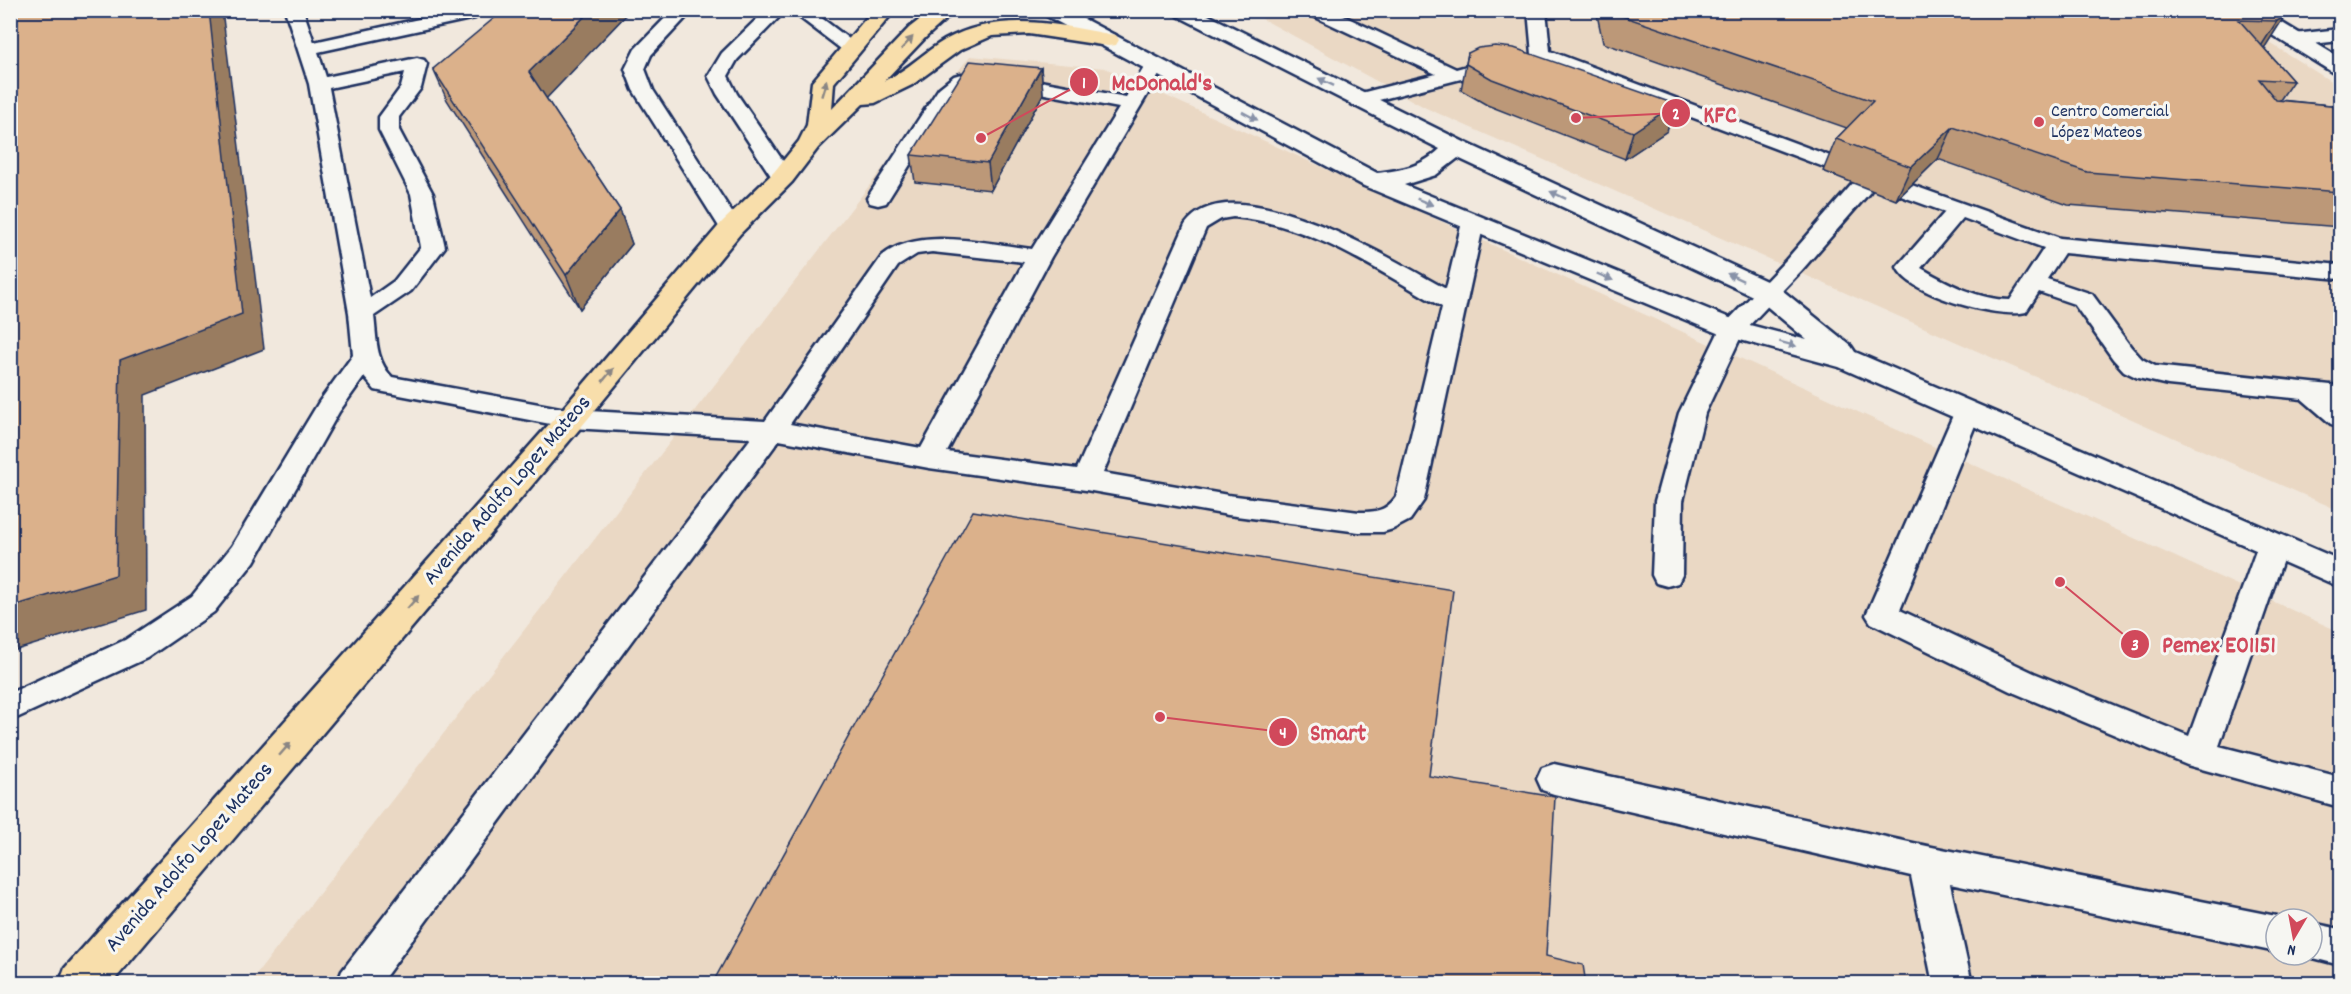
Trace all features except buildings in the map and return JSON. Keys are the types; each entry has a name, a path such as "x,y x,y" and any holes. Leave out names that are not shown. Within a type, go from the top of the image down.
{"main road":[{"path":"810,143 819,125 823,82 885,10"},
{"name":"Avenida Adolfo Lopez Mateos","path":"81,984 571,419 731,228 783,177 810,143 847,108 917,33 946,10"},
{"path":"1050,10 1373,181 1732,329 1849,360 2340,574"},
{"path":"1181,10 1455,147 1767,292 1849,360"},
{"path":"2245,10 2340,67"},
{"path":"847,108 917,73 952,46 984,31 1021,27 1058,29 1108,40"},
{"path":"1373,181 1420,176 1440,163 1455,147"}],"lane":[{"path":"294,10 319,84 361,313 365,339 364,358 371,372 384,384 571,419 772,430 929,459 1086,480 1228,505 1359,522 1383,522 1400,513 1410,500 1473,222"},
{"path":"684,10 642,53 635,69 643,90 731,228"},
{"path":"777,10 729,57 718,76 727,94 783,177"},
{"path":"799,10 852,48"},
{"path":"1315,10 1350,19 1452,74"},
{"path":"1537,10 1541,54"},
{"path":"306,49 469,14"},
{"path":"2294,40 2340,35"},
{"path":"1360,99 1452,74 1541,54 1831,163"},
{"path":"319,84 417,64 411,88 389,117 389,130 422,194 433,247 414,276 395,295 361,313"},
{"path":"929,459 1039,257 1155,65"},
{"path":"878,198 946,92 961,80 1024,84 1129,105"},
{"path":"1667,575 1669,501 1692,413 1732,329 1809,249 1862,187"},
{"path":"1906,190 2057,245 2340,272"},
{"path":"1086,480 1196,225 1204,218 1215,213 1234,210 1267,214 1318,232 1455,304"},
{"path":"1958,210 1910,267 1911,272 1930,283 1991,306 2017,307 2057,245"},
{"path":"356,984 772,430 890,261 901,251 915,246 932,245 1039,257"},
{"path":"2032,282 2083,299 2133,365 2147,372 2168,377 2340,394"},
{"path":"10,708 136,649 203,604 243,554 328,408 364,358"},
{"path":"2309,391 2340,418"},
{"path":"1967,413 1882,615 2022,682 2199,755 2340,792"},
{"path":"2199,755 2273,545"},
{"path":"1554,779 1927,863 2264,932"},
{"path":"1927,863 1953,984"},
{"path":"2324,944 2340,947"}],"shaded area":[{"path":"1248,11 2219,11 2340,87 2340,511 1426,108"},
{"path":"970,56 1105,68 2340,632 2340,983 249,984"}],"place":[{"name":"KFC","path":"1576,118"},
{"name":"Centro Comercial López Mateos","path":"2039,122"},
{"name":"McDonald's","path":"981,138"},
{"name":"Pemex E01151","path":"2060,582"},
{"name":"Smart","path":"1160,717"}]}
